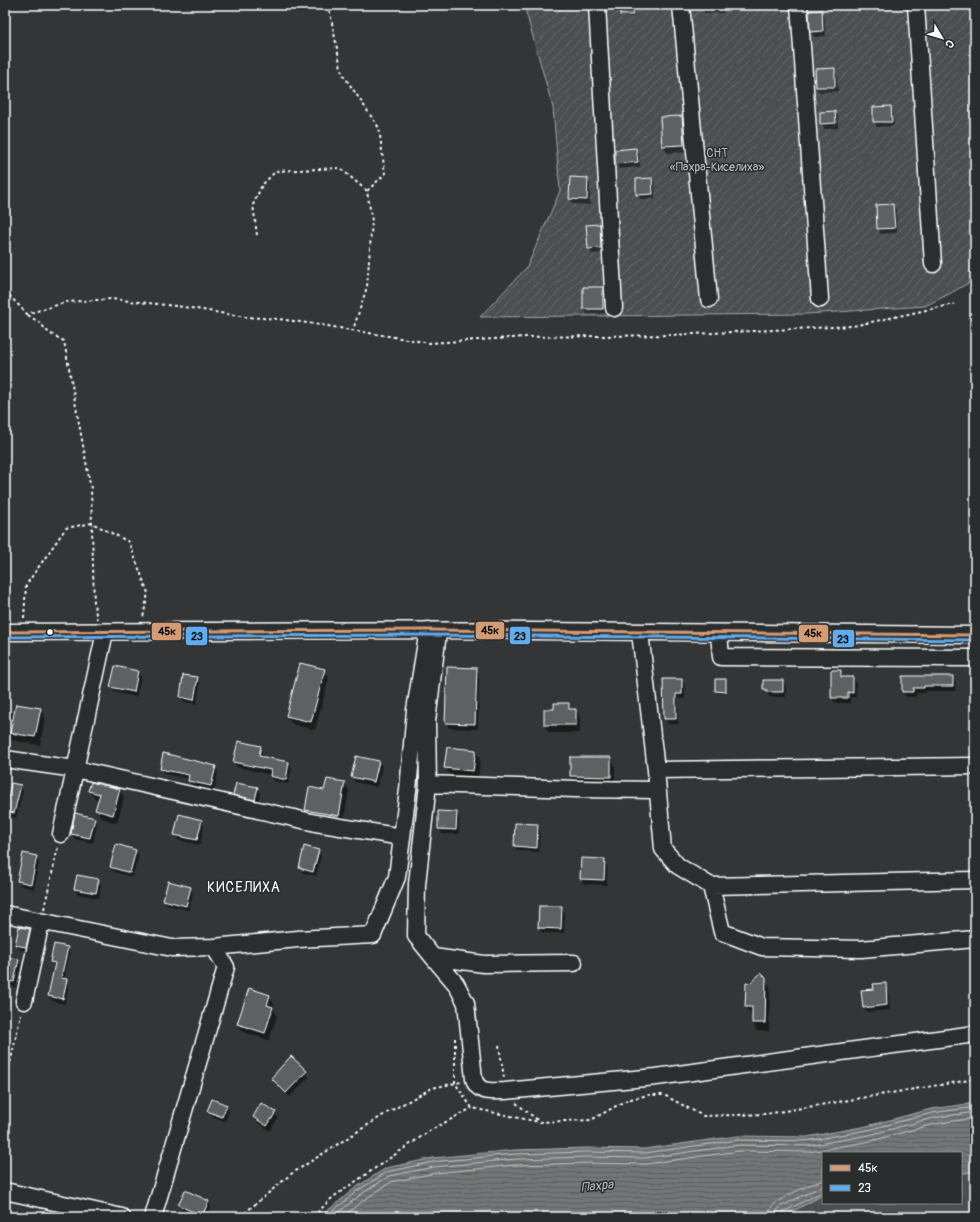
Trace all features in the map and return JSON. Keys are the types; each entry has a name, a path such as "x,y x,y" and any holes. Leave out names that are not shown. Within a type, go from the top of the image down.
{"street":[{"path":"597,5 614,308"},
{"path":"681,5 710,299"},
{"path":"799,5 820,299"},
{"path":"916,5 933,264"},
{"path":"433,630 427,721 428,784 417,884 416,936 456,984 466,1003 474,1078 476,1085 484,1091 505,1091 656,1077 975,1034"},
{"path":"5,914 172,948 214,947 298,939 373,935 397,877 415,710 433,630"},
{"path":"5,632 433,630 975,635"},
{"path":"61,834 102,632"},
{"path":"640,632 656,770 663,849 678,866 711,886 975,880"},
{"path":"719,633 721,657 975,658"},
{"path":"5,759 75,769 316,823 402,837"},
{"path":"656,770 975,766"},
{"path":"428,784 576,790 657,790"},
{"path":"711,886 722,932 762,947 861,949 975,939"},
{"path":"24,1001 42,922"},
{"path":"153,1217 226,967 214,947"},
{"path":"434,957 484,964 574,962"},
{"path":"5,1191 122,1217"}],"path":[{"path":"327,5 330,13 342,73 379,128 385,174 367,190"},
{"path":"257,235 253,205 262,185 276,171 340,168 367,190 372,221 367,287 353,328"},
{"path":"5,291 27,314 40,323 49,333 64,341 91,489 94,604 102,632"},
{"path":"27,314 67,302 112,299 184,307 245,317 353,328 430,343 526,337 681,335 853,326 954,304"},
{"path":"23,632 26,585 66,528 92,523 129,542 148,593 140,632"},
{"path":"42,922 61,834"},
{"path":"5,1086 24,1001"},
{"path":"499,1045 505,1091 517,1105 540,1122 591,1120 626,1100 648,1095 664,1094 703,1116 766,1114 975,1080"},
{"path":"240,1217 291,1174 384,1114 432,1088 460,1082"},
{"path":"313,1217 333,1197 431,1130 472,1108"}],"green space":[{"name":"СНТ «Пахра-Киселиха»","path":"524,5 975,5 975,279 925,306 807,314 480,317 527,267 560,191 553,108"},
{"path":"975,1172 975,1217 779,1217 822,1196 822,1204 962,1204 962,1173"}],"water":[{"name":"Пахра","path":"975,1103 975,1172 962,1173 962,1152 822,1152 822,1196 782,1217 320,1217 355,1188 386,1168 433,1158 515,1150 587,1148 644,1149 738,1136 807,1137 867,1126 931,1109"}],"building":[{"path":"620,5 633,5 633,15 620,15"},
{"path":"822,10 823,31 810,32 809,11"},
{"path":"835,68 835,87 816,87 815,69"},
{"path":"891,106 892,122 873,122 873,107"},
{"path":"835,111 836,123 820,124 820,112"},
{"path":"682,116 684,145 662,146 660,117"},
{"path":"636,148 638,162 615,164 615,150"},
{"path":"570,177 588,178 587,200 569,199"},
{"path":"652,178 653,194 636,195 636,179"},
{"path":"893,204 895,228 877,229 876,205"},
{"path":"600,224 601,248 588,249 586,225"},
{"path":"583,287 603,287 603,309 583,309"},
{"path":"300,663 325,669 311,722 286,716"},
{"path":"115,666 138,671 134,692 110,687"},
{"path":"447,667 477,668 475,724 445,723"},
{"path":"831,670 841,670 841,677 853,677 853,693 848,692 848,698 831,698"},
{"path":"183,675 198,677 194,700 180,697"},
{"path":"902,676 953,676 953,686 924,686 924,688 913,688 913,692 902,692"},
{"path":"663,679 682,679 682,694 676,694 676,719 664,719"},
{"path":"715,679 726,679 726,692 715,691"},
{"path":"763,680 783,680 783,692 766,692 766,689 763,689"},
{"path":"554,703 569,703 569,709 576,709 576,725 544,725 544,709 554,709"},
{"path":"16,704 41,708 35,737 10,733"},
{"path":"238,741 261,746 259,756 289,762 286,780 270,776 271,770 233,762"},
{"path":"447,747 476,750 473,771 444,768"},
{"path":"163,753 216,766 211,786 188,781 189,775 160,769"},
{"path":"356,756 379,761 374,782 351,777"},
{"path":"570,757 611,757 611,777 570,776"},
{"path":"327,779 345,782 339,816 305,810 309,787 324,790"},
{"path":"91,782 120,789 113,815 95,810 100,794 88,791"},
{"path":"11,783 21,785 14,813 5,811"},
{"path":"236,783 258,787 255,800 233,795"},
{"path":"438,811 457,812 456,830 438,829"},
{"path":"75,813 95,818 90,838 71,834"},
{"path":"179,814 202,820 197,840 174,835"},
{"path":"515,823 538,824 537,848 514,846"},
{"path":"116,844 136,850 130,873 110,867"},
{"path":"304,846 319,850 313,872 299,868"},
{"path":"23,853 37,856 31,884 17,881"},
{"path":"581,858 605,859 604,880 580,879"},
{"path":"77,875 99,879 96,893 74,889"},
{"path":"168,881 191,887 186,906 163,900"},
{"path":"539,906 562,906 561,929 538,928"},
{"path":"19,927 30,929 26,947 15,945"},
{"path":"54,944 68,947 61,978 67,979 63,999 48,996 55,963 50,962"},
{"path":"5,957 19,959 14,982 5,980"},
{"path":"761,973 766,978 765,1023 752,1023 752,1007 745,1007 746,983 750,983"},
{"path":"886,983 887,1005 863,1008 861,990 874,989 873,984"},
{"path":"249,988 270,995 267,1005 273,1007 265,1033 237,1024"},
{"path":"291,1056 307,1071 286,1093 271,1078"},
{"path":"212,1099 227,1105 222,1117 207,1111"},
{"path":"261,1103 276,1112 267,1126 253,1117"},
{"path":"185,1190 209,1201 202,1216 178,1205"}],"transit line":[{"name":"45к","path":"5,632 428,630 975,635"},
{"name":"23","path":"5,637 428,635 975,640"}],"district":[{"name":"КИСЕЛИХА","path":"244,887"}]}
